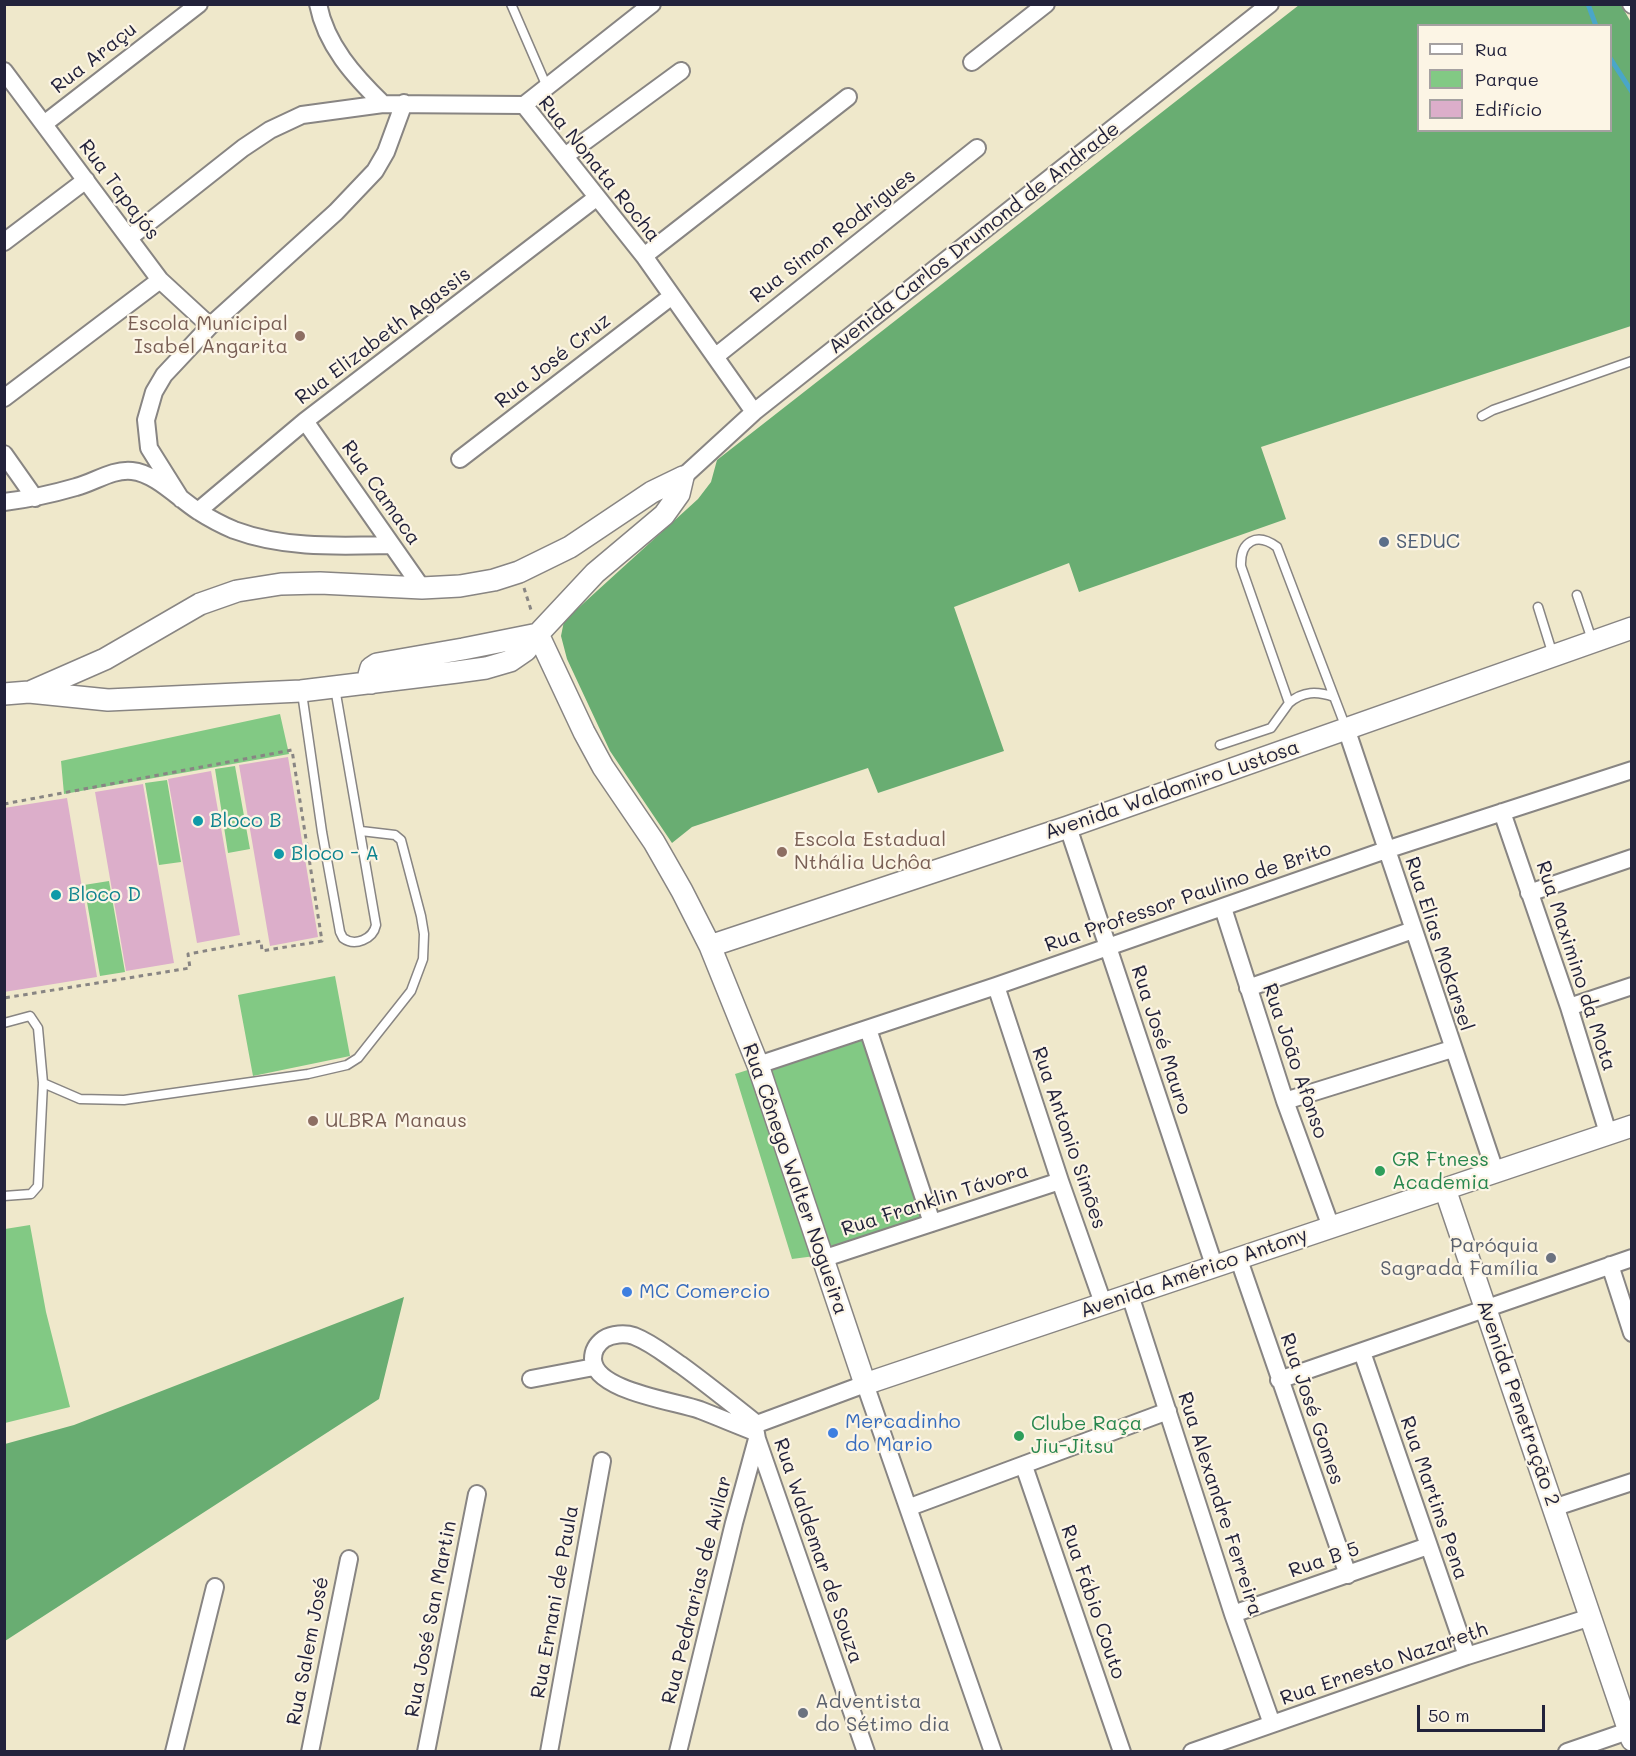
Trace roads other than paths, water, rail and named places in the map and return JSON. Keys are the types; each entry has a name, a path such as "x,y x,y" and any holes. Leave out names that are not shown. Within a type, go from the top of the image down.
{"street":[{"name":"Rua Araçu","path":"44,124 199,4"},
{"path":"318,4 328,38 362,84 382,104"},
{"path":"524,105 652,4"},
{"path":"972,62 1046,4"},
{"name":"Avenida Carlos Drumond de Andrade","path":"28,692 105,659 200,604 237,591 281,584 320,583 373,587 460,586 494,580 519,572 570,547 652,492 683,477 754,411 1270,4"},
{"path":"565,156 681,71"},
{"name":"Rua Tapajós","path":"6,78 44,124 160,280 210,326"},
{"path":"644,256 848,97"},
{"path":"181,499 149,448 146,420 154,392 164,375 210,326 336,212 375,171 386,152 404,103"},
{"name":"Rua Nonata Rocha","path":"129,238 243,148 270,130 302,115 404,103 524,105 644,256 754,411"},
{"name":"Rua Simon Rodrigues","path":"716,356 977,148"},
{"path":"4,242 86,180"},
{"name":"Rua Elizabeth Agassis","path":"198,511 305,422 596,198"},
{"path":"4,398 160,280"},
{"name":"Rua José Cruz","path":"460,459 672,296"},
{"name":"Rua Camaca","path":"305,422 422,588"},
{"path":"4,454 34,498"},
{"path":"4,502 34,498 78,487 108,474 128,471 143,473 198,511 234,530 277,542 326,546 392,545"},
{"name":"Avenida Carlos Drumond de Andrade","path":"4,694 28,692 108,700 301,691 486,668 510,662 526,650 595,573 664,515 679,494 683,477"},
{"name":"Avenida Waldomiro Lustosa","path":"710,946 1068,827 1632,628"},
{"name":"Rua Cônego Walter Nogueira","path":"538,634 603,767 654,842 710,946 758,1065 822,1259 993,1752"},
{"name":"Rua Elias Mokarsel","path":"1346,729 1495,1172"},
{"name":"Rua Professor Paulino de Brito","path":"758,1065 996,986 1386,850 1632,770"},
{"name":"Rua Maximino da Mota","path":"1502,812 1569,1007 1608,1133"},
{"name":"Rua José Mauro","path":"1068,827 1214,1265"},
{"path":"1529,894 1632,858"},
{"name":"Rua João Afonso","path":"1223,908 1285,1101 1331,1227"},
{"path":"1248,988 1413,930"},
{"name":"Rua Antonio Simões","path":"996,986 1103,1303"},
{"path":"1569,1007 1632,986"},
{"path":"868,1029 932,1223"},
{"path":"1285,1101 1452,1049"},
{"name":"Avenida Américo Antony","path":"757,1432 865,1384 1632,1126"},
{"name":"Rua Franklin Távora","path":"822,1259 1060,1181"},
{"name":"Avenida Penetração 2","path":"1445,1189 1630,1735"},
{"name":"Rua José Gomes","path":"1238,1257 1348,1575"},
{"path":"1279,1380 1632,1258"},
{"path":"1610,1265 1632,1333"},
{"name":"Rua Alexandre Ferreira","path":"1130,1295 1233,1614 1272,1724"},
{"name":"Rua Waldemar de Souza","path":"757,1432 699,1410 639,1394 619,1386 604,1377 594,1367 595,1349 611,1335 633,1335 662,1352 757,1432 866,1752"},
{"name":"Rua Martins Pena","path":"1362,1352 1467,1656"},
{"path":"531,1379 594,1367"},
{"path":"910,1508 1168,1411"},
{"name":"Rua Pedrarias de Avilar","path":"678,1752 757,1432"},
{"name":"Rua Ernani de Paula","path":"549,1752 602,1461"},
{"name":"Rua Fábio Couto","path":"1023,1466 1122,1752"},
{"path":"1553,1508 1632,1482"},
{"name":"Rua José San Martin","path":"426,1752 477,1494"},
{"name":"Rua B 5","path":"1233,1614 1428,1546"},
{"name":"Rua Salem José","path":"309,1752 349,1559"},
{"path":"174,1752 215,1587"},
{"name":"Rua Ernesto Nazareth","path":"1192,1752 1467,1656 1591,1617"},
{"path":"1567,1752 1630,1735"}],"lane":[{"path":"511,4 547,87"},
{"path":"1482,416 1512,403 1632,361"},
{"path":"1289,703 1241,566 1240,554 1246,544 1256,539 1269,541 1277,548 1346,729"},
{"path":"1577,595 1592,641"},
{"path":"1538,607 1552,655"},
{"path":"301,691 340,932 342,938 350,942 370,938 376,925 335,687"},
{"path":"1220,745 1271,729 1289,703 1297,697 1309,693 1323,693 1334,697"},
{"path":"43,1083 80,1099 124,1100 308,1074 347,1065 358,1058 411,991 423,959 424,934 401,840 394,835 361,831"},
{"path":"4,1023 30,1016 38,1028 43,1083 38,1186 31,1194 4,1197"}],"waterway":[{"path":"1588,4 1595,24"},
{"path":"1612,61 1632,92"}],"place":[{"name":"Escola Municipal Isabel Angarita","path":"300,336"},
{"name":"SEDUC","path":"1384,542"},
{"name":"Bloco B","path":"198,821"},
{"name":"Escola Estadual Nthália Uchôa","path":"782,852"},
{"name":"Bloco - A","path":"279,854"},
{"name":"Bloco D","path":"56,895"},
{"name":"ULBRA Manaus","path":"313,1121"},
{"name":"GR Ftness Academia","path":"1380,1171"},
{"name":"Paróquia Sagrada Família","path":"1551,1258"},
{"name":"MC Comercio","path":"627,1292"},
{"name":"Mercadinho do Mario","path":"833,1433"},
{"name":"Clube Raça Jiu-Jitsu","path":"1019,1436"},
{"name":"Adventista do Sétimo dia","path":"803,1713"}]}
